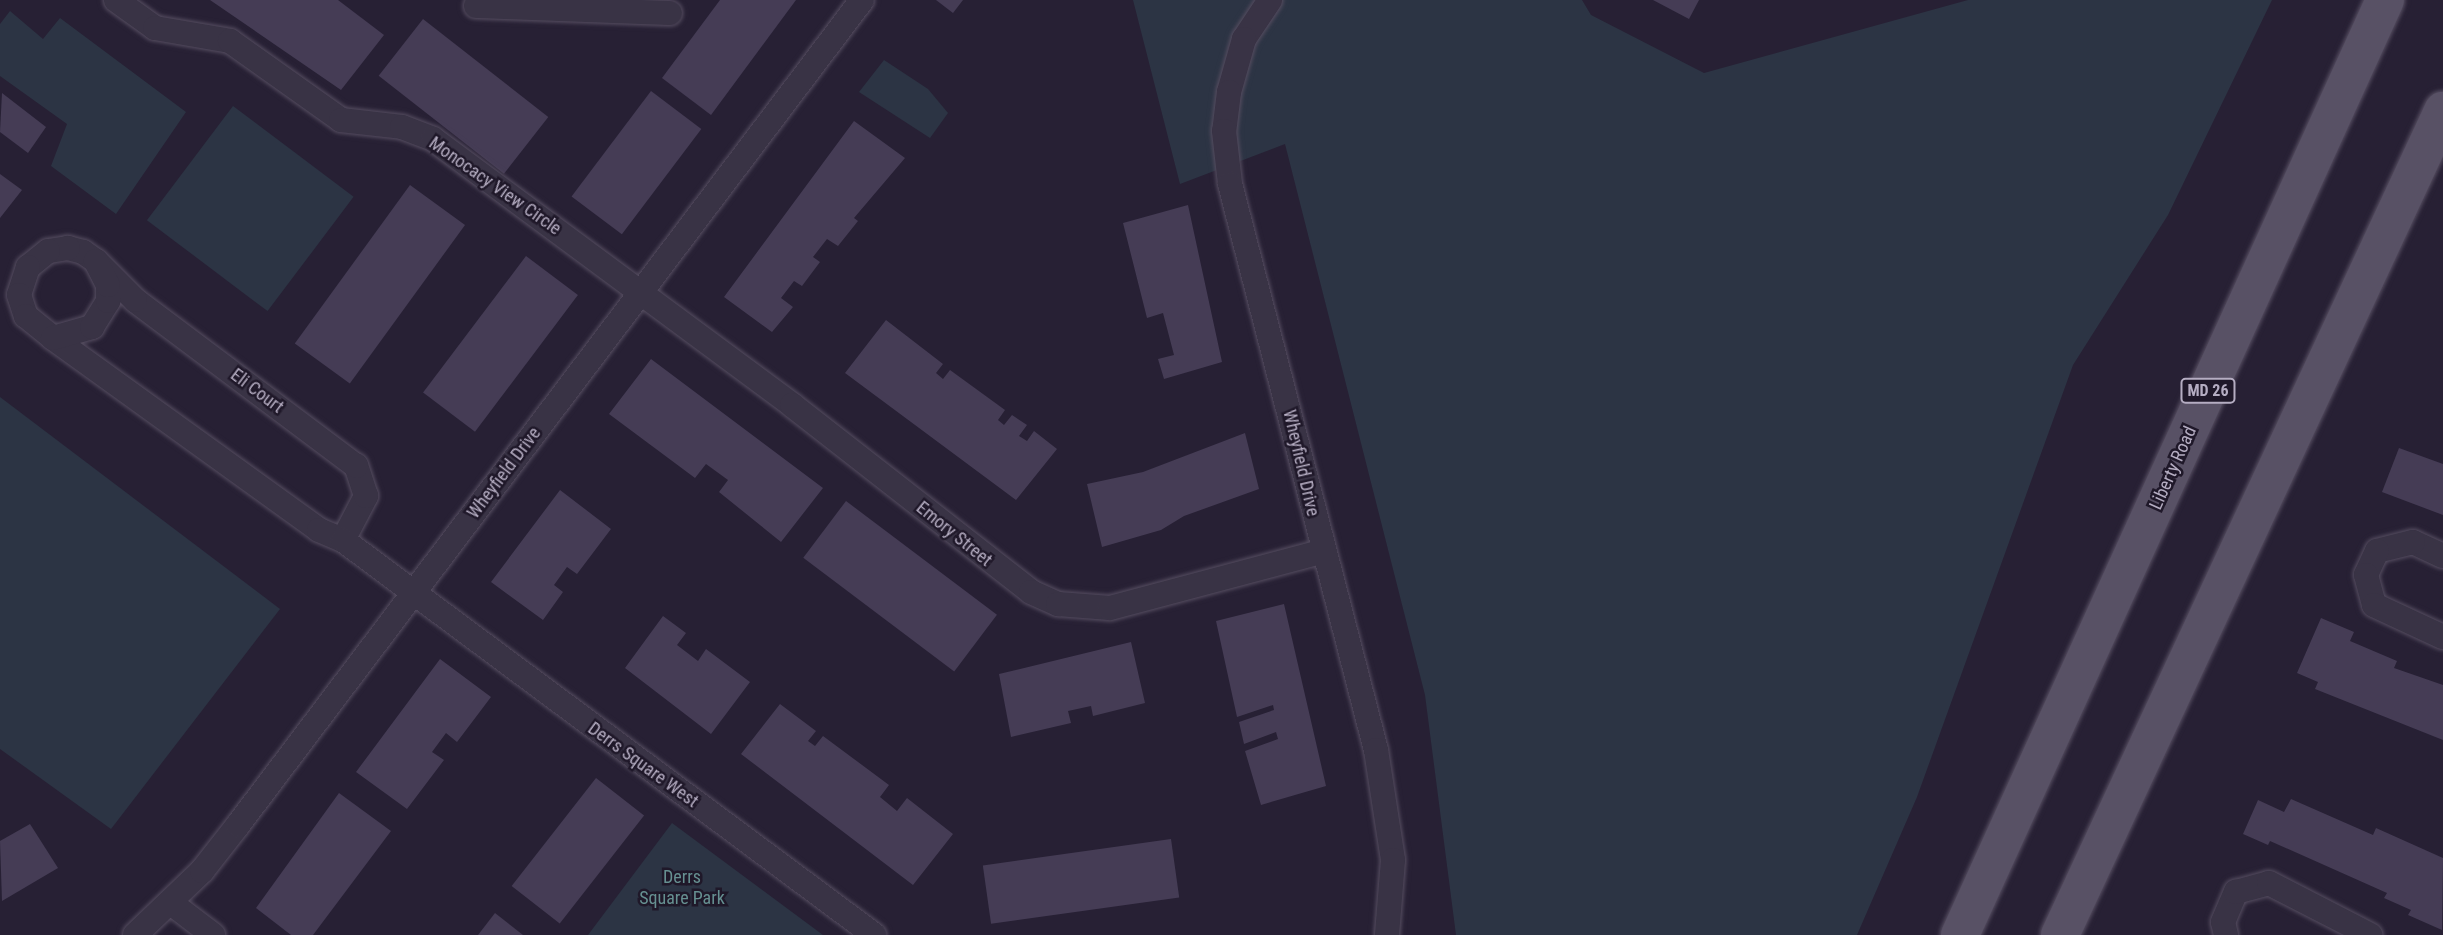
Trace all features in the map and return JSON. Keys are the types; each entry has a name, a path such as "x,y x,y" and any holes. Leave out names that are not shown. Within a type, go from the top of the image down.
{"main road":[{"name":"Liberty Road","path":"1960,935 2385,0"},
{"path":"2060,935 2443,111"}],"street":[{"name":"Monocacy View Circle","path":"116,0 155,28 230,41 341,120 402,127 433,139 641,292"},
{"name":"Wheyfield Drive","path":"135,935 171,903 238,825 862,0"},
{"name":"Wheyfield Drive","path":"1270,0 1244,39 1229,92 1224,131 1230,184 1321,552 1376,750 1393,860 1387,935"},
{"path":"476,6 670,13"},
{"name":"Eli Court","path":"343,540 366,496 356,466 135,300 96,261 68,248 48,251 28,267 19,295 26,316 319,530 343,540 415,591"},
{"path":"53,338 74,336 92,327 102,315 108,285 96,261"},
{"name":"Emory Street","path":"641,292 792,405 1004,574 1058,604 1110,608 1321,552"},
{"path":"2443,556 2413,542 2377,551 2366,575 2374,605 2443,637"},
{"name":"Derrs Square West","path":"415,591 567,709 874,935"},
{"path":"2226,935 2223,922 2236,892 2269,883 2370,935"},
{"path":"171,903 213,935"}],"green space":[{"path":"1133,0 1582,0 1591,15 1704,73 1968,0 2272,0 2168,215 2073,365 1917,797 1857,935 1456,935 1425,695 1285,144 1180,184"},
{"path":"10,11 43,39 60,18 186,112 116,214 51,166 67,124 0,76 0,24"},
{"path":"884,60 928,89 948,113 930,138 859,92"},
{"path":"233,106 354,197 268,311 147,220"},
{"path":"0,397 280,609 111,829 0,749"},
{"name":"Derrs Square Park","path":"672,823 823,935 588,935"}],"building":[{"path":"210,0 338,0 384,35 341,90"},
{"path":"720,0 796,0 711,115 662,78"},
{"path":"936,0 963,0 953,13"},
{"path":"1653,0 1699,0 1689,19"},
{"path":"423,19 548,117 504,174 379,76"},
{"path":"651,91 701,129 622,234 572,196"},
{"path":"2,93 46,127 28,153 0,132"},
{"path":"854,121 905,158 854,218 858,221 838,246 827,239 813,257 820,262 802,286 794,281 781,298 793,307 772,332 724,297"},
{"path":"0,174 22,190 0,218"},
{"path":"410,185 465,225 350,384 295,344"},
{"path":"1188,205 1222,362 1164,379 1158,359 1174,355 1163,313 1147,318 1123,223"},
{"path":"526,256 578,295 475,432 423,393"},
{"path":"886,320 943,364 936,373 943,379 950,370 1005,410 998,420 1004,425 1012,415 1027,425 1019,436 1027,441 1034,431 1057,449 1016,500 845,373"},
{"path":"651,359 823,488 781,542 719,492 728,480 706,464 695,478 609,414"},
{"path":"1245,433 1259,489 1184,516 1161,530 1102,547 1087,484 1143,472"},
{"path":"2399,448 2443,464 2443,515 2382,492"},
{"path":"560,490 611,529 577,574 567,567 554,585 563,592 543,620 491,582"},
{"path":"846,501 997,615 954,671 803,558"},
{"path":"1284,604 1326,786 1261,805 1245,751 1278,739 1276,732 1244,744 1239,722 1274,710 1273,705 1237,717 1216,621"},
{"path":"663,616 686,633 677,645 698,661 706,649 750,682 711,734 625,668"},
{"path":"2321,618 2354,632 2350,641 2397,661 2394,668 2443,685 2443,740 2315,689 2318,682 2297,673"},
{"path":"1131,642 1145,703 1093,716 1091,706 1068,711 1071,723 1011,737 999,674"},
{"path":"440,659 491,697 457,742 446,733 432,752 444,760 407,809 356,772"},
{"path":"780,704 816,731 808,741 815,746 823,736 889,785 880,797 897,811 907,798 953,834 913,885 741,754"},
{"path":"596,778 644,816 560,924 512,886"},
{"path":"339,793 391,831 313,935 291,935 256,908"},
{"path":"2291,799 2373,835 2376,828 2443,858 2442,930 2408,915 2411,910 2384,898 2387,893 2270,841 2268,845 2243,834 2258,800 2284,812"},
{"path":"30,824 58,868 2,901 0,841"},
{"path":"1171,839 1179,897 991,924 983,865"},
{"path":"495,913 523,935 478,935"}]}
